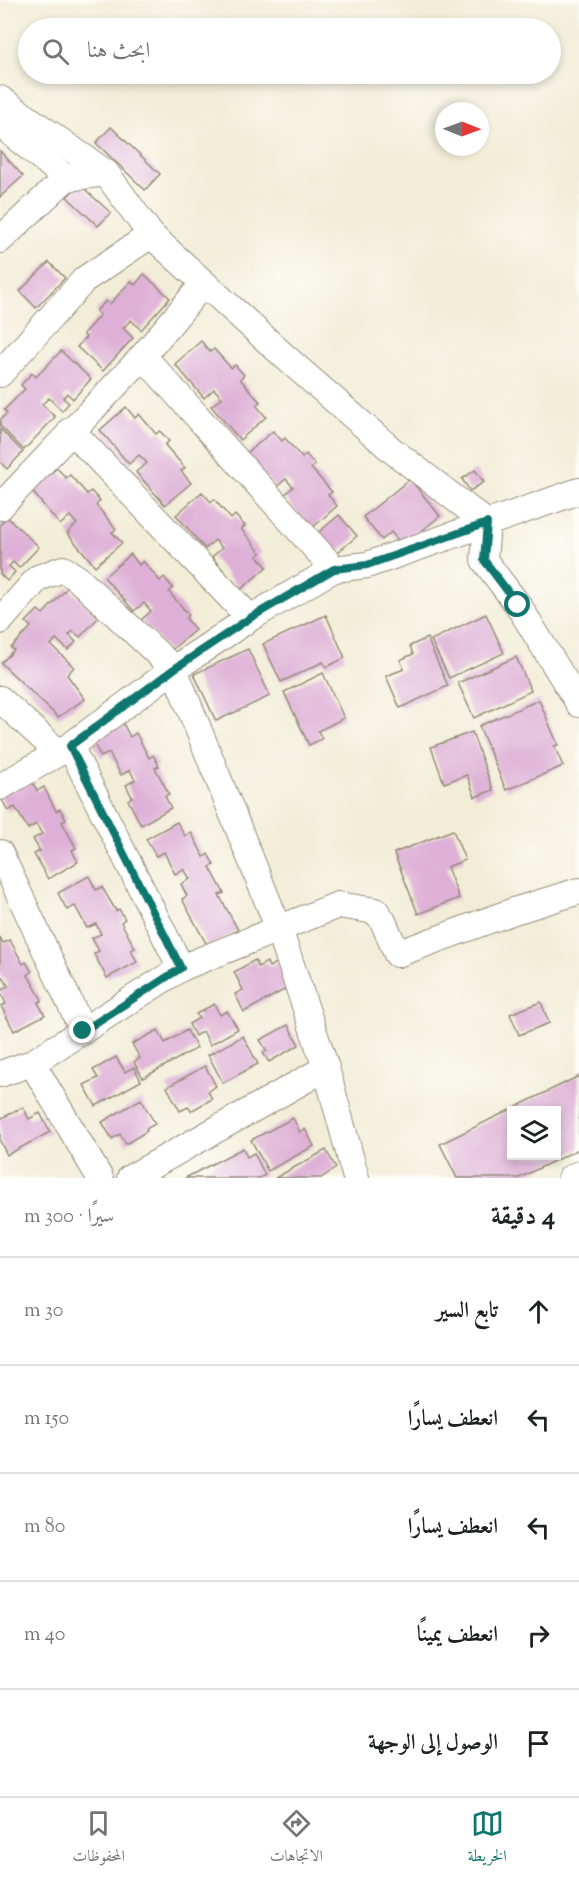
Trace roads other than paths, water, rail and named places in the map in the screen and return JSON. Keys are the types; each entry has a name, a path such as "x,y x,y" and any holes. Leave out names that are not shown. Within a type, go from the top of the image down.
{"street":[{"path":"0,99 106,173 151,235 393,451 487,523"},
{"path":"0,124 66,178"},
{"path":"0,240 66,178 106,173"},
{"path":"0,374 85,279 151,235"},
{"path":"0,507 143,356 204,283"},
{"path":"143,356 334,569"},
{"path":"71,430 250,618"},
{"path":"0,787 65,749 174,669 250,618 334,569 367,565 579,491"},
{"path":"487,523 484,560 518,605 579,704"},
{"path":"0,621 38,578 63,569 77,578 174,669 279,929 326,1068 356,1178"},
{"path":"0,699 65,749 181,968"},
{"path":"0,853 83,1031"},
{"path":"0,1074 32,1063 181,968 338,904 376,911 383,921 397,954 514,911 579,891"},
{"path":"32,1063 100,1178"},
{"path":"130,1178 326,1068"},
{"path":"571,1178 579,1174"}]}
